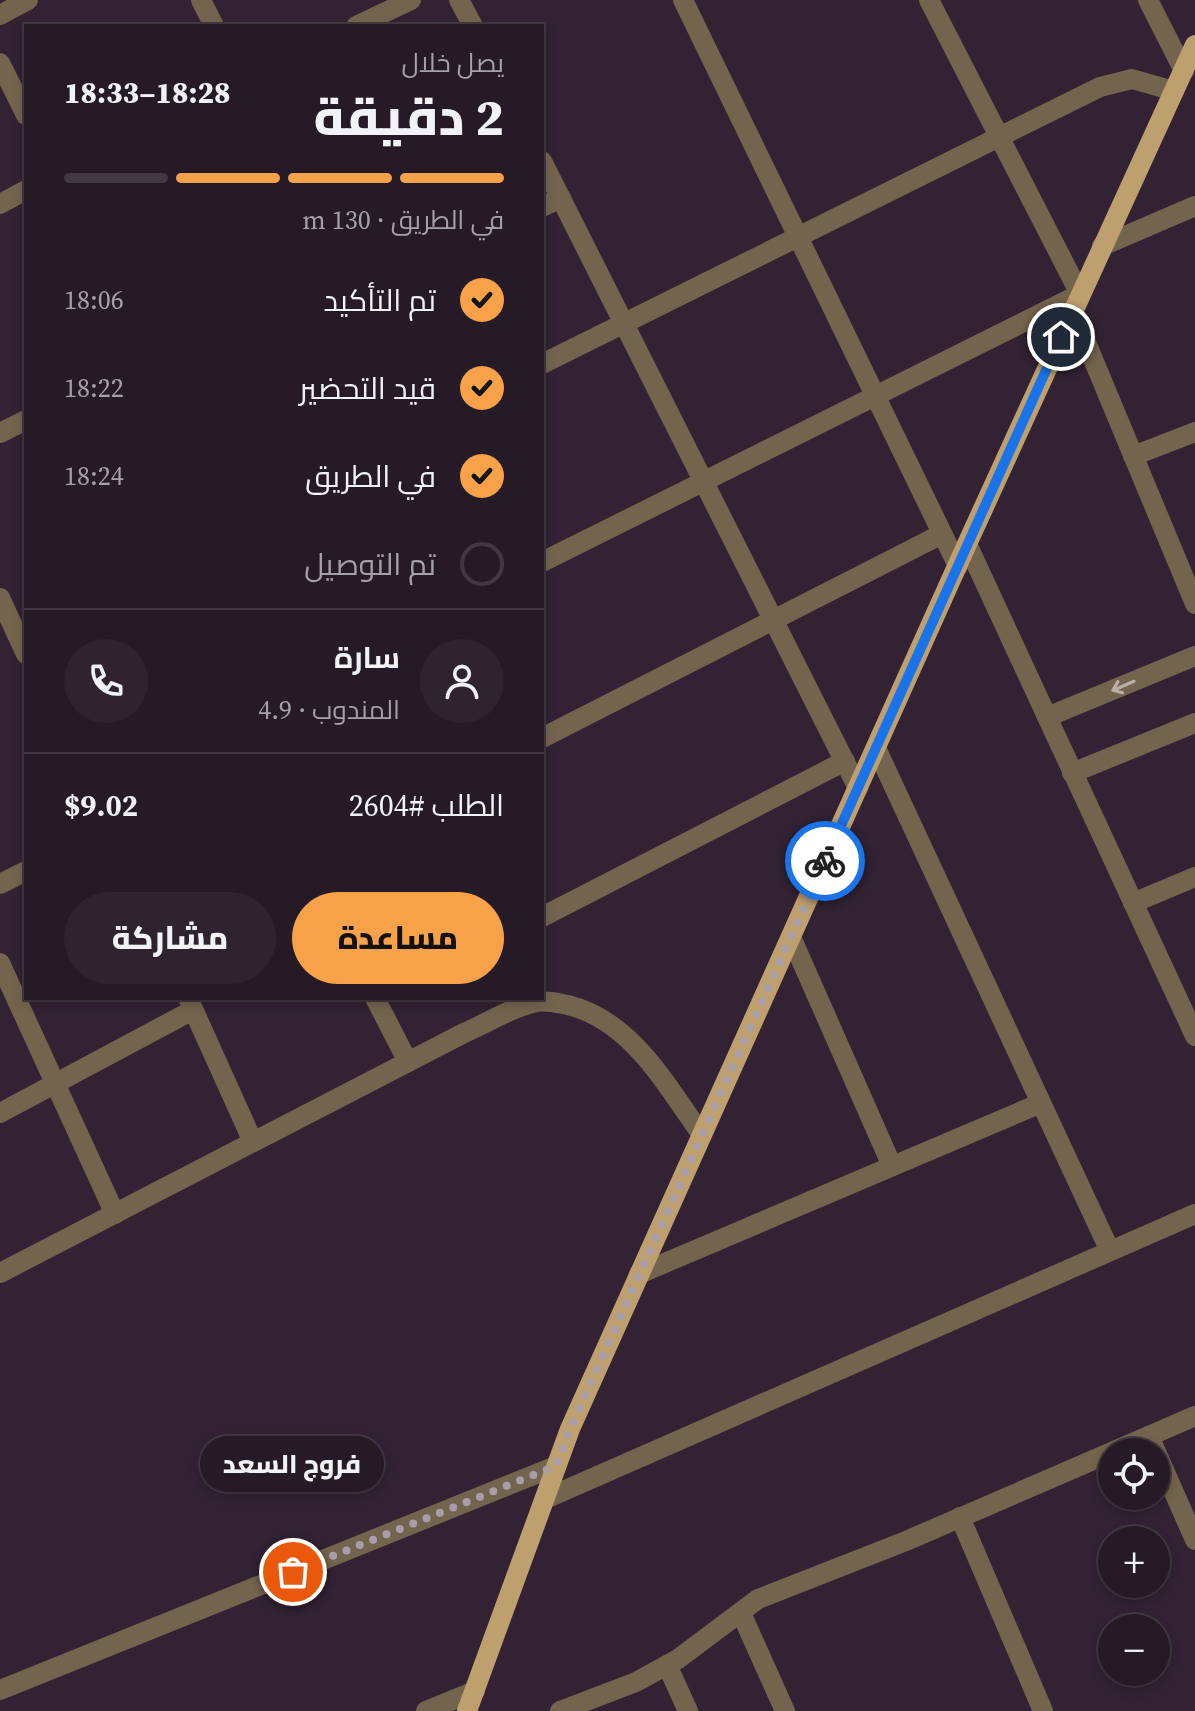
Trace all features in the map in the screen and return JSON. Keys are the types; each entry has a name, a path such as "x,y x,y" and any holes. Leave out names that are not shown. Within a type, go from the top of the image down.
{"main road":[{"path":"467,1711 570,1429 1076,302 1195,45"}],"street":[{"path":"0,15 28,0"},
{"path":"201,0 213,24"},
{"path":"360,24 411,0"},
{"path":"459,0 472,24"},
{"path":"683,0 958,566"},
{"path":"929,0 999,137 1076,302 1133,456 1195,604"},
{"path":"1148,0 1184,71"},
{"path":"0,63 24,111"},
{"path":"544,363 1100,87 1132,79 1174,91"},
{"path":"544,170 551,203 625,323 858,788"},
{"path":"0,204 24,191"},
{"path":"1102,246 1195,206"},
{"path":"544,561 875,396 1076,302"},
{"path":"0,433 24,421"},
{"path":"1133,456 1195,432"},
{"path":"544,737 942,534"},
{"path":"967,544 1195,1036"},
{"path":"0,598 24,650"},
{"path":"1047,717 1195,656"},
{"path":"1072,773 1195,723"},
{"path":"876,748 1110,1251"},
{"path":"544,916 845,761"},
{"path":"0,884 24,872"},
{"path":"1133,903 1195,877"},
{"path":"791,937 892,1166"},
{"path":"0,963 115,1214"},
{"path":"545,994 587,1010 625,1035 702,1135"},
{"path":"376,1000 408,1062"},
{"path":"0,1273 408,1062 536,1000"},
{"path":"0,1113 190,1004 253,1142"},
{"path":"639,1274 1041,1103"},
{"path":"545,1499 1195,1214"},
{"path":"560,1711 636,1682 667,1665 758,1599 1195,1416"},
{"path":"1149,1436 1195,1540"},
{"path":"0,1690 556,1466"},
{"path":"960,1517 1043,1711"},
{"path":"741,1613 785,1711"},
{"path":"667,1665 688,1711"},
{"path":"426,1711 475,1691"}],"way so far":[{"path":"293,1572 556,1466 825,861"}],"place":[{"name":"فروج السعد","path":"293,1572"}],"route":[{"path":"825,861 1061,337"}]}
